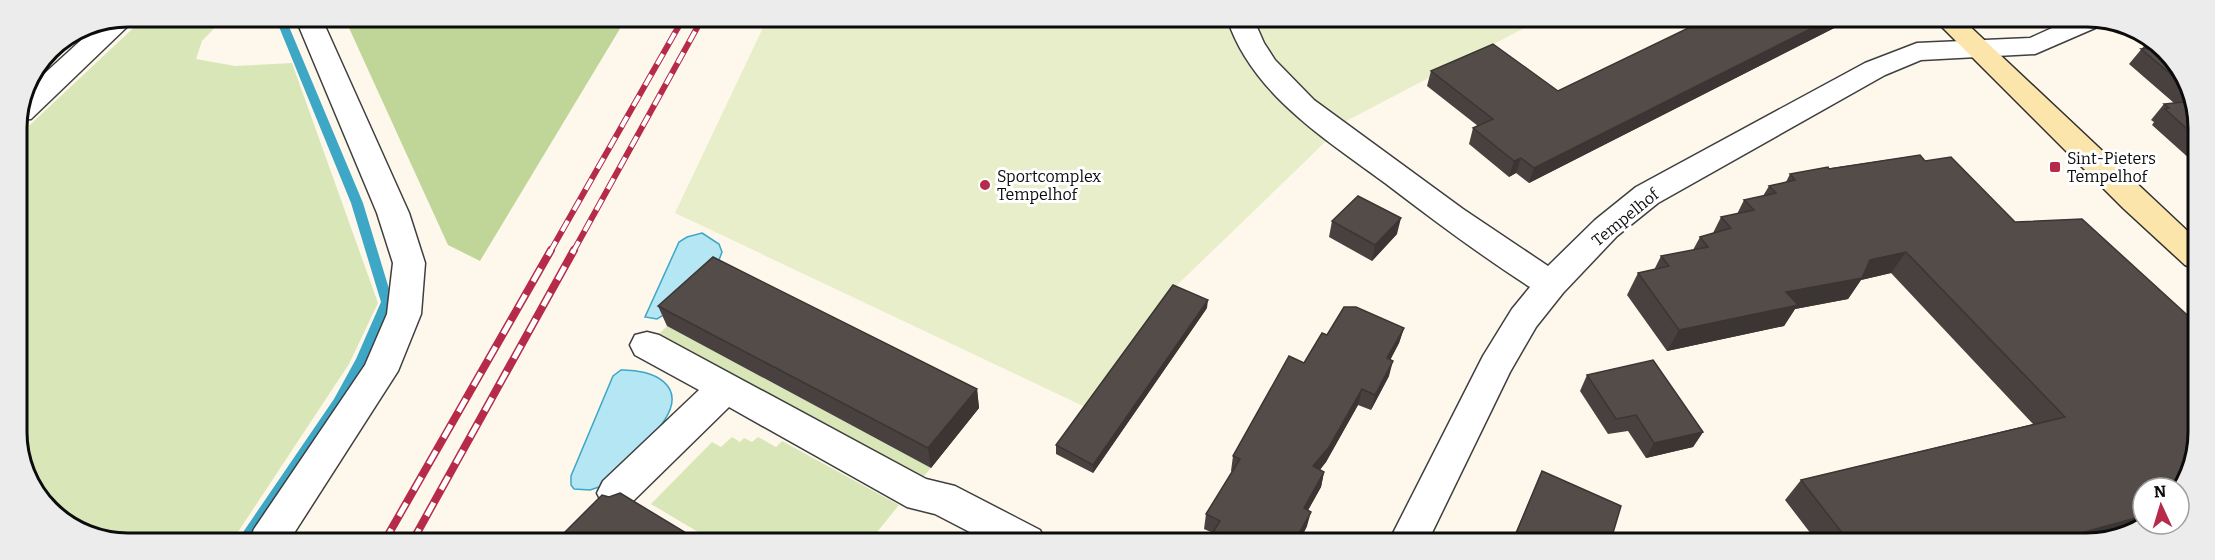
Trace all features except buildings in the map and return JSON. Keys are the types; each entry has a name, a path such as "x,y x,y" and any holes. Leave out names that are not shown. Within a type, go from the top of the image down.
{"main road":[{"path":"1955,27 2133,200 2188,250"}],"street":[{"path":"274,533 380,371 404,314 409,263 393,213 312,27"},
{"path":"1244,27 1256,53 1277,80 1326,124 1488,244 1551,284"},
{"name":"Tempelhof","path":"1412,533 1495,366 1524,318 1551,284 1606,228 1647,195 1875,69 1917,52 2035,46 2076,27"},
{"path":"30,104 110,29"},
{"path":"647,345 920,495 941,498 1009,533"},
{"path":"616,493 725,388"}],"green space":[{"path":"134,27 215,27 202,41 196,59 235,66 292,63 378,303 349,364 237,533 128,533 96,528 83,523 57,503 35,471 29,452 27,432 27,128"},
{"path":"349,27 621,27 480,261 448,245"},
{"name":"Sportcomplex Tempelhof","path":"763,27 1527,27 1348,120 1174,288 1085,407 675,213"},
{"path":"667,326 931,468 918,483 653,340"},
{"path":"732,437 740,442 744,438 752,442 758,437 776,447 782,441 899,505 876,533 700,533 651,504 712,442 721,447"}],"water":[{"path":"702,233 719,244 722,252 719,260 667,313 657,319 645,317 679,242"},
{"path":"621,370 645,372 664,382 672,398 670,408 664,421 650,438 602,486 590,490 574,489 571,485 571,476 613,376"}],"waterway":[{"path":"250,533 339,403 362,359 387,302 357,203 284,27"}],"railway":[{"path":"550,252 678,27"},
{"path":"573,252 697,27"},
{"path":"389,533 551,250"},
{"path":"417,533 574,250"}],"place":[{"name":"Sint-Pieters Tempelhof","path":"2055,167"},
{"name":"Sportcomplex Tempelhof","path":"985,185"}]}
